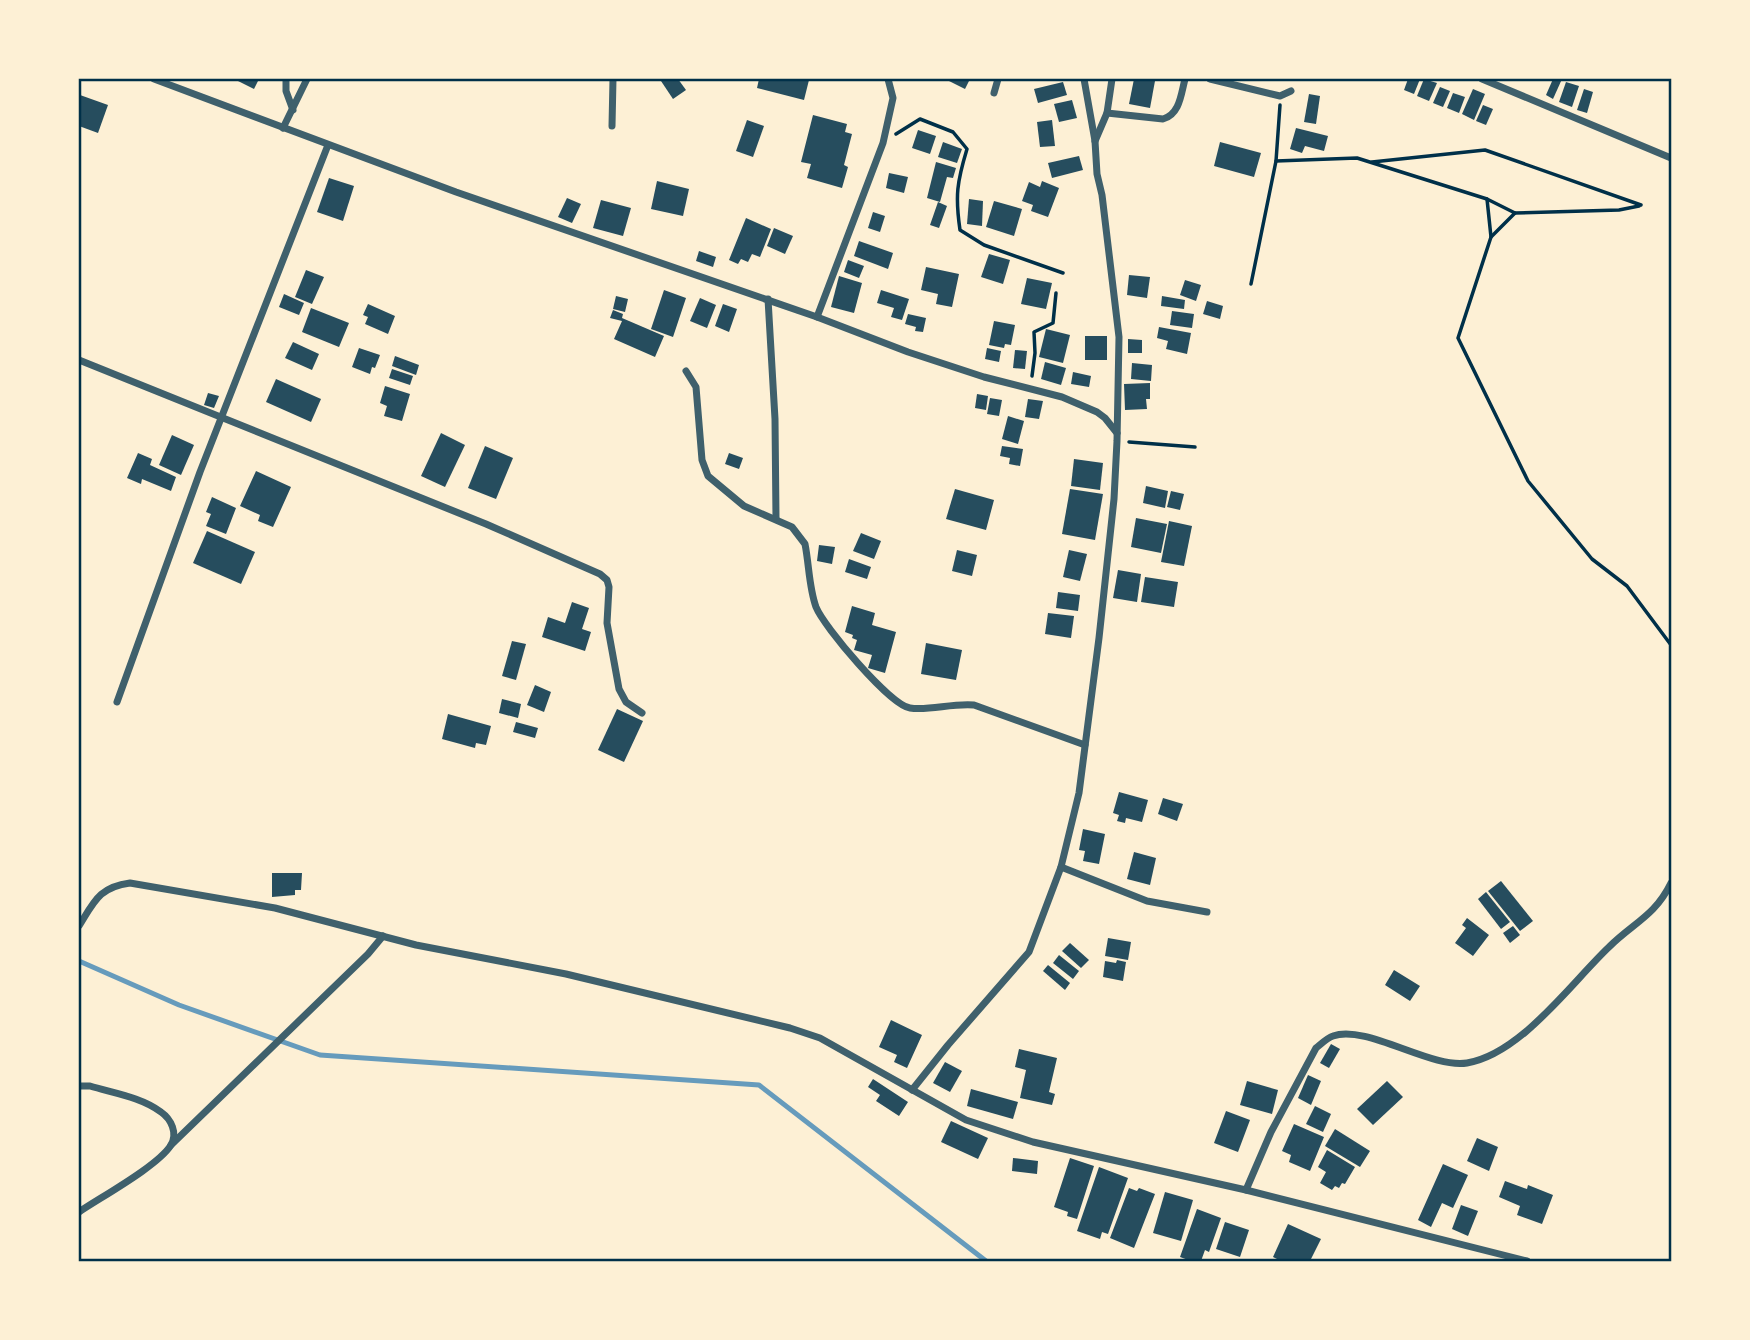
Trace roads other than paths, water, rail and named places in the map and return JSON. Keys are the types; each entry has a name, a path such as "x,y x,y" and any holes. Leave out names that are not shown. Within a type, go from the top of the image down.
{"street":[{"path":"154,79 456,192 768,299 908,352 1088,407 1105,418 1117,437"},
{"path":"286,79 286,90 293,110"},
{"path":"283,128 307,79"},
{"path":"612,79 612,126"},
{"path":"817,317 883,142 893,98 888,79"},
{"path":"994,93 998,79"},
{"path":"912,1090 1029,952 1061,866 1079,793 1112,513 1119,337 1095,141 1084,79"},
{"path":"1095,141 1107,113 1112,79"},
{"path":"1107,113 1163,119 1171,116 1176,110 1185,79"},
{"path":"1210,79 1280,96 1291,91"},
{"path":"1482,79 1671,158"},
{"path":"117,702 221,418 328,145"},
{"path":"768,299 775,419 776,518"},
{"path":"79,360 486,524 600,573 607,580 609,587 607,623 619,689 626,702 642,713"},
{"path":"686,371 696,387 698,432 702,460 708,476 744,506 776,518 797,531 805,544 813,597 822,618 882,690 907,708 974,705 1085,745"},
{"path":"1061,866 1147,901 1207,912"},
{"path":"79,926 106,889 130,883 275,908 383,936 566,974 790,1028 820,1038 965,1120 1033,1142 1246,1190 1527,1261"},
{"path":"1246,1190 1283,1109 1316,1048 1323,1042 1333,1036 1352,1035 1457,1064 1479,1060 1498,1051 1535,1024 1624,932 1649,915 1671,883"},
{"path":"79,1212 151,1164 368,954 383,936"},
{"path":"79,1086 90,1086 136,1100 164,1114 172,1125 174,1135 171,1145"}],"waterway":[{"path":"79,961 179,1005 320,1055 759,1085 986,1261"}]}
